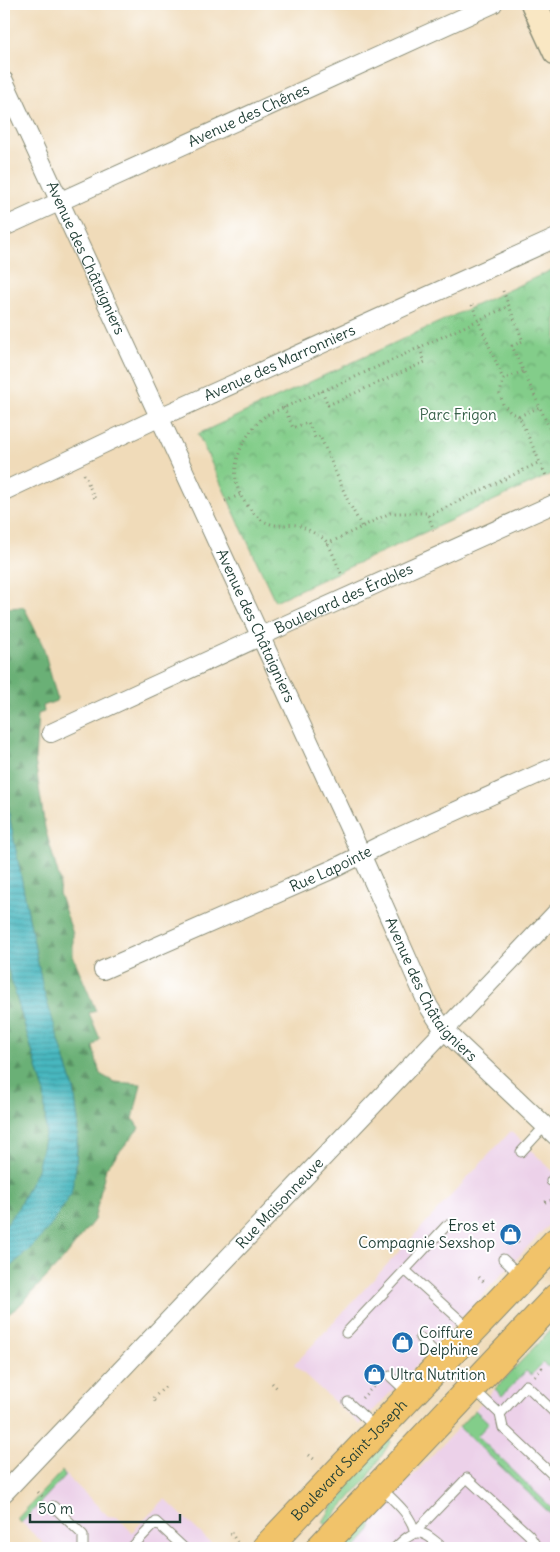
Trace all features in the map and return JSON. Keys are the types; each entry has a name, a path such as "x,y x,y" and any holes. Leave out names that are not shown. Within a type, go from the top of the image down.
{"main road":[{"name":"Boulevard Saint-Joseph","path":"266,1548 556,1242"},
{"path":"320,1548 556,1298"}],"street":[{"name":"Avenue des Chênes","path":"4,227 493,4"},
{"path":"534,4 556,52"},
{"name":"Avenue des Châtaigniers","path":"4,81 361,854 429,1007 444,1030 551,1131"},
{"name":"Avenue des Marronniers","path":"4,491 158,418 556,238"},
{"name":"Boulevard des Érables","path":"51,733 260,636 556,503"},
{"name":"Rue Lapointe","path":"103,970 333,869 361,854 556,766"},
{"name":"Rue Maisonneuve","path":"4,1493 556,913"}],"lane":[{"path":"521,1152 551,1131"},
{"path":"346,1333 447,1225"},
{"path":"503,1259 523,1277"},
{"path":"405,1270 472,1331"},
{"path":"420,1338 500,1414 503,1428 556,1478"},
{"path":"390,1376 411,1395"},
{"path":"500,1414 526,1385 556,1414"},
{"path":"348,1402 378,1430"},
{"path":"395,1548 410,1534 415,1532 468,1478 529,1535 536,1547"},
{"path":"378,1486 410,1518 415,1532"},
{"path":"53,1506 83,1535 83,1548"},
{"path":"131,1548 156,1522 184,1548"},
{"path":"415,1532 427,1534 443,1548"}],"path":[{"path":"503,291 523,340 512,346 552,434 556,432"},
{"path":"472,305 503,379 500,394 503,404 510,412 519,416 547,478"},
{"path":"341,574 325,540 297,525 276,526 261,520 254,514 240,495 234,473 237,457 245,439 256,424 266,415 509,306"},
{"path":"322,391 328,405 425,362 419,347"},
{"path":"503,379 524,371"},
{"path":"532,389 537,386"},
{"path":"284,407 293,428 308,422 315,438 320,436 348,501 362,527"},
{"path":"519,416 540,408"},
{"path":"428,516 540,462"},
{"path":"225,501 240,495"},
{"path":"327,544 390,513 427,514 434,530"},
{"path":"302,536 305,530"},
{"path":"545,1202 556,1199"},
{"path":"535,1375 542,1368 544,1370"},
{"path":"361,1399 379,1380"},
{"path":"272,1383 278,1389"},
{"path":"155,1401 152,1399 165,1387"},
{"path":"231,1533 237,1542"}],"shaded area":[{"path":"511,1131 556,1174 556,1217 360,1425 294,1365"},
{"path":"556,1324 556,1548 344,1548 459,1427"},
{"path":"62,1471 108,1516 117,1517 132,1532 165,1499 216,1548 48,1548 18,1519"}],"green space":[{"name":"Parc Frigon","path":"556,268 556,472 275,601 198,434"},
{"path":"24,607 43,646 57,698 56,701 43,706 44,712 38,714 35,760 45,828 60,881 59,893 73,934 73,956 96,1011 89,1013 100,1039 93,1047 100,1074 114,1082 141,1084 133,1119 139,1128 106,1168 94,1220 63,1260 18,1307 4,1317 4,1272 28,1251 76,1167 78,1121 74,1089 43,990 4,789 4,608"},
{"path":"4,956 44,1091 46,1131 37,1170 18,1208 4,1227"},
{"path":"556,1324 556,1358 548,1367 543,1363 531,1375 526,1371 502,1396 495,1389"},
{"path":"475,1410 489,1423 477,1436 556,1512 556,1519 459,1427"},
{"path":"387,1437 391,1441 367,1479 326,1525 323,1522 348,1480"},
{"path":"62,1471 65,1476 21,1523 17,1519"},
{"path":"371,1520 371,1531 355,1548 344,1548"}],"water":[{"path":"4,789 43,989 74,1089 78,1121 76,1167 71,1194 49,1228 28,1251 4,1272 4,1227 18,1208 37,1170 46,1131 44,1091 4,956"}],"place":[{"name":"Eros et Compagnie Sexshop","path":"511,1235"},
{"name":"Coiffure Delphine","path":"403,1342"},
{"name":"Ultra Nutrition","path":"374,1375"}]}
